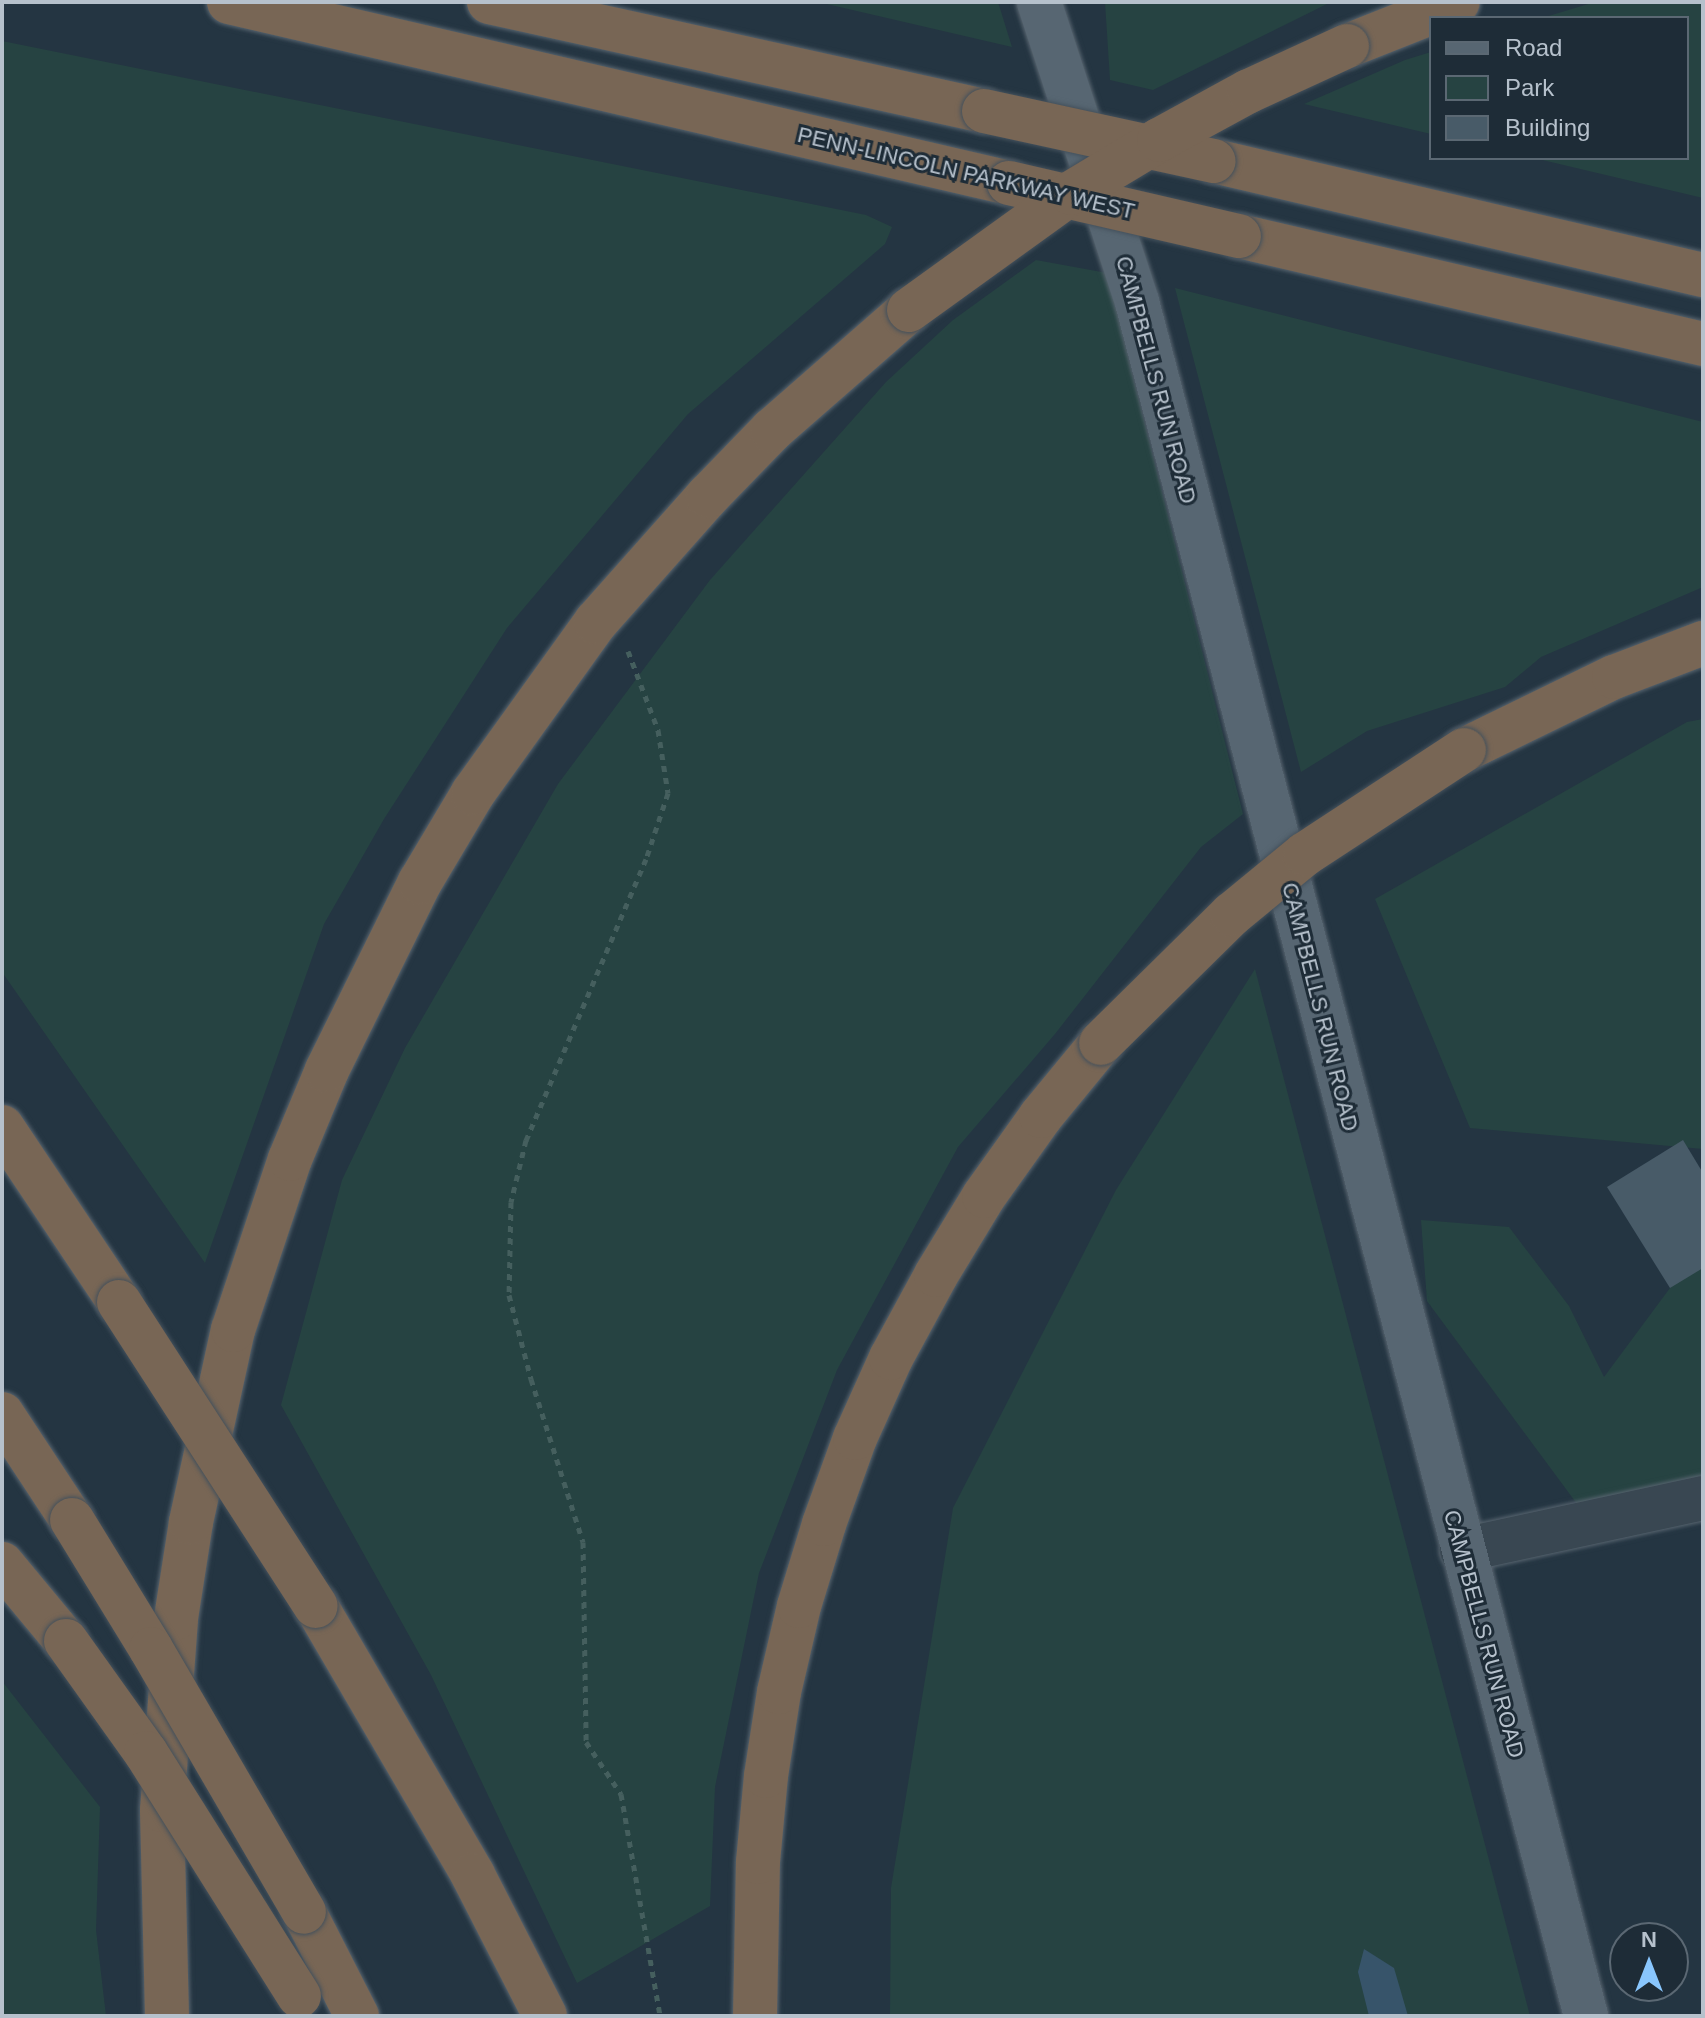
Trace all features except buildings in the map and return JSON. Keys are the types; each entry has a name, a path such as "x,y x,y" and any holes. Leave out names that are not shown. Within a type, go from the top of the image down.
{"highway":[{"name":"PENN-LINCOLN PARKWAY WEST","path":"229,2 1703,344"},
{"path":"489,2 1214,161 1703,275"},
{"path":"167,2016 162,1810 176,1618 209,1425 241,1302 290,1159 327,1070 420,882 473,793 536,701 610,606 708,496 772,430 909,310 1059,201 1159,140 1249,91 1347,46 1458,2"},
{"path":"755,2016 758,1862 766,1776 779,1692 799,1606 824,1524 885,1372 936,1275 1024,1139 1101,1043 1232,914 1305,854 1464,750 1614,677 1703,643"},
{"path":"2,1127 316,1606 473,1875 545,2016"},
{"path":"2,1414 72,1520 190,1714 304,1912 357,2016"},
{"path":"2,1564 66,1641 146,1753 304,2006"}],"main road":[{"name":"CAMPBELLS RUN ROAD","path":"1039,2 1137,302 1586,2016"}],"lane":[{"path":"1462,1550 1703,1498"}],"path":[{"path":"610,606 658,730 668,793 646,859 526,1140 511,1202 509,1295 531,1379 583,1542 586,1742 621,1794 660,2016"}],"green space":[{"path":"818,2 998,2 1012,47"},
{"path":"1105,2 1331,2 1153,90 1110,80"},
{"path":"1595,2 1703,2 1703,198 1542,160 1689,160 1689,16 1549,16"},
{"path":"2,41 866,215 892,227 885,244 688,414 507,628 384,819 324,924 205,1263 2,972"},
{"path":"1429,53 1429,134 1304,104"},
{"path":"1036,260 1107,273 1243,814 1201,847 1055,1034 958,1147 837,1370 759,1573 715,1787 710,1906 577,1983 431,1675 281,1405 342,1180 405,1048 558,784 710,580 886,382 953,320"},
{"path":"1175,288 1703,422 1703,587 1541,657 1505,687 1367,731 1301,772"},
{"path":"1703,719 1703,1149 1470,1128 1375,899 1687,722"},
{"path":"1255,969 1530,2016 890,2016 891,1888 953,1508 1116,1190"},
{"path":"1421,1220 1509,1227 1569,1306 1604,1377 1670,1288 1703,1257 1703,1482 1580,1508 1427,1301"},
{"path":"2,1681 100,1807 96,1930 106,2016 2,2016"}],"water":[{"path":"1364,1949 1394,1968 1408,2016 1369,2016 1358,1972"}]}
